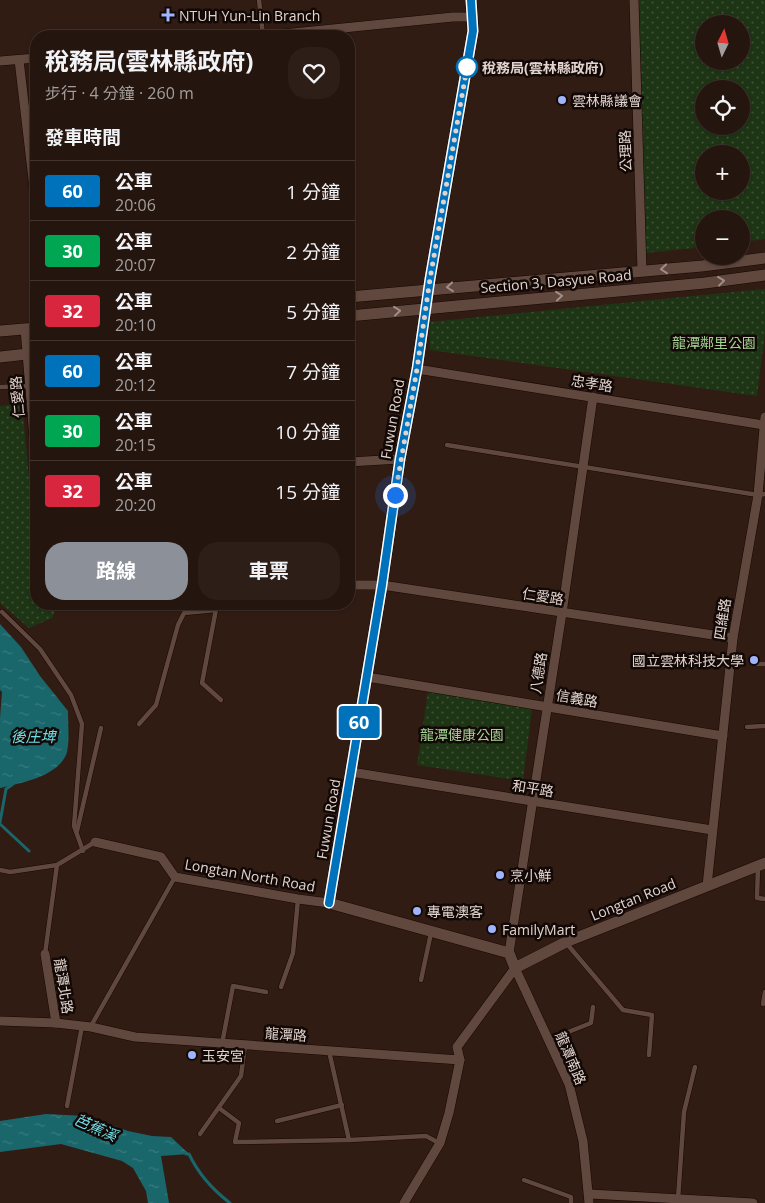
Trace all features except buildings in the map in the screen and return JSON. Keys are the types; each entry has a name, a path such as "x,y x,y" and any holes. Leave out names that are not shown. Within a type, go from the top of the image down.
{"street":[{"name":"Fuwun Road","path":"329,903 382,585 400,459 417,369 428,289 473,31 471,0"},
{"name":"公理路","path":"634,0 642,270"},
{"path":"323,30 443,18 473,17"},
{"path":"0,61 30,59"},
{"path":"19,60 30,154"},
{"name":"Section 3, Dasyue Road","path":"355,296 765,258"},
{"name":"Section 3, Dasyue Road","path":"355,315 705,283 765,275"},
{"path":"0,331 30,329"},
{"path":"0,357 30,354"},
{"name":"忠孝路","path":"417,369 593,397 764,421"},
{"name":"八德路","path":"509,953 562,613 593,397"},
{"name":"四維路","path":"707,886 733,638 761,495 764,421"},
{"path":"355,462 400,459"},
{"name":"仁愛路","path":"355,585 382,585 733,638"},
{"name":"信義路","path":"366,677 723,736"},
{"name":"和平路","path":"351,772 712,830"},
{"name":"Longtan North Road","path":"96,842 161,857 175,877 329,903 509,953"},
{"name":"Longtan Road","path":"514,968 566,942 762,864"},
{"path":"404,1203 440,1143 449,1113 460,1060 457,1046 514,968 509,953"},
{"name":"龍潭北路","path":"45,954 56,1023"},
{"name":"龍潭南路","path":"514,968 569,1084 583,1141 590,1199 678,1199 753,1203"},
{"name":"龍潭路","path":"0,1021 87,1026 135,1037 460,1060"}],"lane":[{"path":"259,0 262,30"},
{"path":"0,386 30,386"},
{"path":"447,445 761,495"},
{"path":"139,724 156,706 178,625 184,613 216,610 202,683 221,700"},
{"path":"2,612 40,648 71,696 82,724 74,826 82,851"},
{"path":"757,664 765,664"},
{"path":"747,727 765,726"},
{"path":"76,833 101,728"},
{"path":"0,870 10,872 57,865 96,842"},
{"path":"762,864 757,898 765,899"},
{"path":"45,954 57,865"},
{"path":"67,1106 87,1026 175,877"},
{"path":"281,987 293,953 298,899"},
{"path":"420,980 431,931"},
{"path":"566,942 623,1010 652,1015 648,1055"},
{"path":"222,1044 233,986 266,992"},
{"path":"763,1004 765,992"},
{"path":"548,1040 591,1023 593,1007"},
{"path":"200,1134 241,1076 245,1045"},
{"path":"329,1051 349,1140"},
{"path":"678,1199 684,1112 695,1067"},
{"path":"276,1120 342,1105"},
{"path":"218,1108 240,1123 235,1142 349,1140 426,1136 440,1143"},
{"path":"524,1180 571,1197 571,1203"}],"green space":[{"path":"633,0 765,0 765,239 750,241 750,210 695,210 695,248 636,254"},
{"name":"龍潭鄰里公園","path":"765,289 765,332 757,396 430,350 429,322"},
{"path":"22,403 30,489 30,610 56,610 52,618 29,628 0,603 0,406"},
{"name":"龍潭健康公園","path":"428,691 532,708 523,781 417,765"}],"water":[{"name":"後庄埤","path":"0,624 21,647 40,676 68,711 68,746 66,755 61,763 46,774 0,788 2,692 0,690"},
{"name":"芭蕉溪","path":"46,1114 86,1116 128,1131 152,1136 171,1137 189,1154 161,1156 169,1203 148,1203 146,1191 133,1168 122,1161 61,1144 0,1152 0,1121"}],"waterway":[{"path":"0,822 6,789 13,784"},
{"path":"0,824 29,851"},
{"path":"186,1154 189,1154 207,1181 230,1203"}],"bus line":[{"name":"60","path":"329,903 382,585 400,459 417,369 430,279 473,31 471,0"}],"place":[{"name":"NTUH Yun-Lin Branch","path":"168,15"},
{"name":"稅務局(雲林縣政府)","path":"467,67"},
{"name":"雲林縣議會","path":"562,100"},
{"name":"國立雲林科技大學","path":"754,660"},
{"name":"烹小鮮","path":"500,875"},
{"name":"專電澳客","path":"417,911"},
{"name":"FamilyMart","path":"492,929"},
{"name":"玉安宮","path":"192,1055"}],"route":[{"path":"395,495 467,67"}]}
